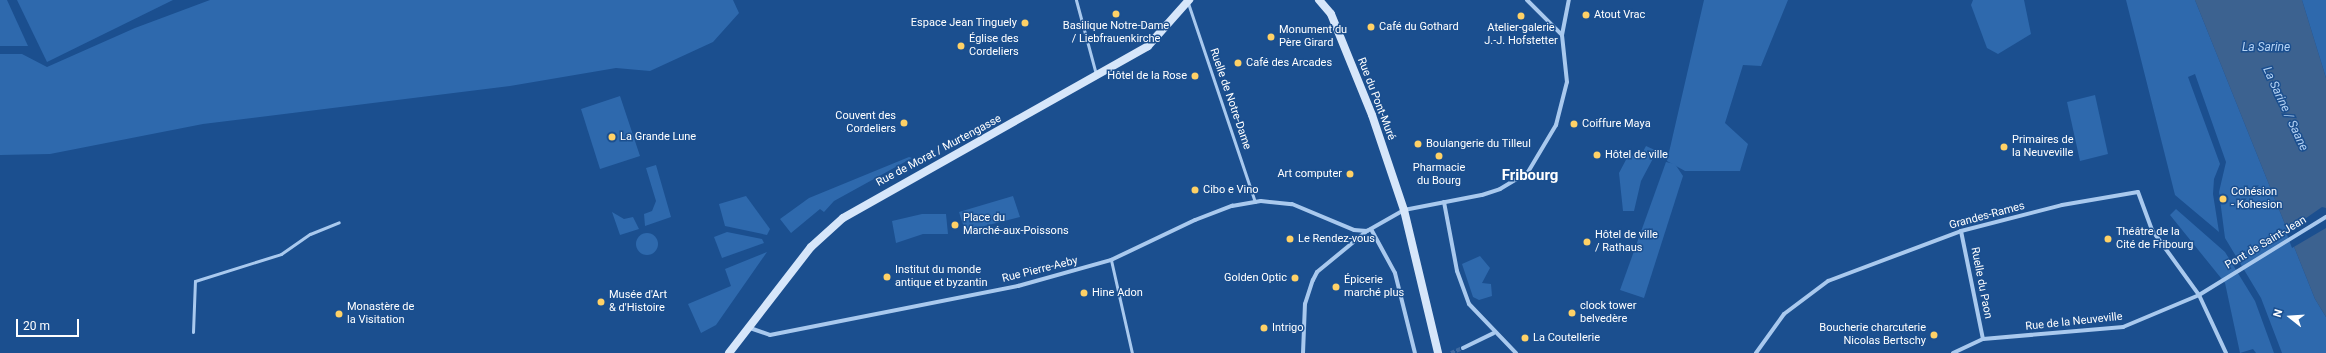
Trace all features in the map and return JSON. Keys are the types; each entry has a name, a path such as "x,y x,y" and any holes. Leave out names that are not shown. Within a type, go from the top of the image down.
{"main road":[{"name":"Rue du Pont-Muré","path":"1319,0 1331,14 1344,44 1404,210 1438,353"},
{"name":"Rue de Morat / Murtengasse","path":"728,353 750,328 811,247 843,218 1098,77 1148,46 1188,1"}],"street":[{"path":"1526,0 1562,35"},
{"path":"1303,353 1305,310 1313,280 1317,272 1369,230 1404,210 1500,189 1528,172 1556,125 1567,82 1562,35 1569,0"},
{"name":"Grandes-Rames","path":"1756,353 1784,314 1828,281 1961,231 2068,204 2138,192 2152,230 2199,295"},
{"name":"Rue Pierre-Aeby","path":"750,328 770,335 920,308 1111,260 1195,220 1255,202 1292,204 1354,230 1369,230"},
{"path":"1444,202 1457,271 1469,304 1494,333 1516,353"},
{"name":"Pont de Saint-Jean","path":"2215,285 2326,217"},
{"path":"1369,230 1395,273 1415,353"},
{"name":"Ruelle du Paon","path":"1961,231 1983,339"},
{"name":"Rue de la Neuveville","path":"1953,353 1983,339 2123,327 2199,295 2215,285"},
{"path":"2199,295 2226,353"},
{"path":"1463,348 1494,333"}],"lane":[{"path":"1076,0 1098,77"},
{"name":"Ruelle de Notre-Dame","path":"1188,1 1255,202"},
{"path":"193,332 195,281 281,254 310,234 339,222"},
{"path":"1111,260 1132,353"}],"shaded area":[{"path":"0,0 7,0 28,46 0,46"},
{"path":"17,0 173,0 47,62"},
{"path":"210,0 733,0 739,13 713,42 650,71 616,68 510,86 203,124 50,154 0,155 0,54 22,54 47,67 135,28"},
{"path":"1704,0 1788,0 1761,66 1743,65 1725,123 1748,144 1740,171 1685,171 1667,161"},
{"path":"1973,0 2024,0 2031,34 1998,54 1987,48 1971,5"},
{"path":"2126,0 2195,0 2315,299 2326,317 2326,353 2282,353 2261,298 2225,238 2219,192 2226,162 2195,74 2188,77 2220,164 2214,179 2213,194 2219,232 2175,195"},
{"path":"2302,0 2326,0 2326,78"},
{"path":"2095,95 2108,154 2080,161 2067,102"},
{"path":"620,96 640,156 600,169 581,109"},
{"path":"1646,146 1657,151 1641,181 1634,211 1623,211 1619,173 1629,154 1639,159"},
{"path":"909,157 912,158 834,201 824,212 820,209 791,233 780,219 809,198"},
{"path":"1666,162 1675,164 1683,176 1644,298 1620,290"},
{"path":"656,165 671,217 645,226 644,214 652,211 656,201 646,168"},
{"path":"746,196 770,229 767,235 725,226 719,204"},
{"path":"1013,196 1020,217 965,231 959,212"},
{"path":"2176,209 2225,252 2255,301 2274,353 2256,353 2253,349 2240,353 2225,283 2170,215"},
{"path":"612,212 624,219 633,217 639,229 620,235"},
{"path":"922,214 946,214 948,234 923,234 896,243 892,221"},
{"path":"727,232 762,239 764,243 722,258 714,237"},
{"path":"647,233 655,236 658,244 655,252 647,255 639,252 636,244 639,236"},
{"path":"767,252 716,325 701,333 688,304 731,286 725,269"},
{"path":"1480,256 1490,268 1482,283 1491,284 1492,296 1479,300 1473,297 1462,264"}],"water":[{"name":"La Sarine","path":"2195,0 2302,0 2326,78 2326,317 2315,299"}],"pier":[{"path":"2322,207 2326,208 2326,228 2292,248 2286,232"}],"tunnel":[{"path":"1451,353 1463,348"}],"place":[{"name":"Basilique Notre-Dame / Liebfrauenkirche","path":"1116,14"},
{"name":"Atout Vrac","path":"1586,15"},
{"name":"Atelier-galerie J.-J. Hofstetter","path":"1521,16"},
{"name":"Espace Jean Tinguely","path":"1025,23"},
{"name":"Café du Gothard","path":"1371,27"},
{"name":"Monument du Père Girard","path":"1271,37"},
{"name":"Église des Cordeliers","path":"961,46"},
{"name":"Café des Arcades","path":"1238,63"},
{"name":"Hôtel de la Rose","path":"1195,76"},
{"name":"Couvent des Cordeliers","path":"904,123"},
{"name":"Coiffure Maya","path":"1574,124"},
{"name":"La Grande Lune","path":"612,137"},
{"name":"Boulangerie du Tilleul","path":"1418,144"},
{"name":"Primaires de la Neuveville","path":"2004,147"},
{"name":"Hôtel de ville","path":"1597,155"},
{"name":"Pharmacie du Bourg","path":"1439,156"},
{"name":"Art computer","path":"1350,174"},
{"name":"Cibo e Vino","path":"1195,190"},
{"name":"Cohésion - Kohesion","path":"2223,199"},
{"name":"Place du Marché-aux-Poissons","path":"955,225"},
{"name":"Le Rendez-vous","path":"1290,239"},
{"name":"Théâtre de la Cité de Fribourg","path":"2108,239"},
{"name":"Hôtel de ville / Rathaus","path":"1587,242"},
{"name":"Institut du monde antique et byzantin","path":"887,277"},
{"name":"Golden Optic","path":"1295,278"},
{"name":"Épicerie marché plus","path":"1336,287"},
{"name":"Hine Adon","path":"1084,293"},
{"name":"Musée d'Art & d'Histoire","path":"601,302"},
{"name":"clock tower belvedère","path":"1572,313"},
{"name":"Monastère de la Visitation","path":"339,314"},
{"name":"Intrigo","path":"1264,328"},
{"name":"Boucherie charcuterie Nicolas Bertschy","path":"1934,335"},
{"name":"La Coutellerie","path":"1525,338"}],"district":[{"name":"Fribourg","path":"1530,176"}],"water label":[{"name":"La Sarine / Saane","path":"2285,109"}]}
